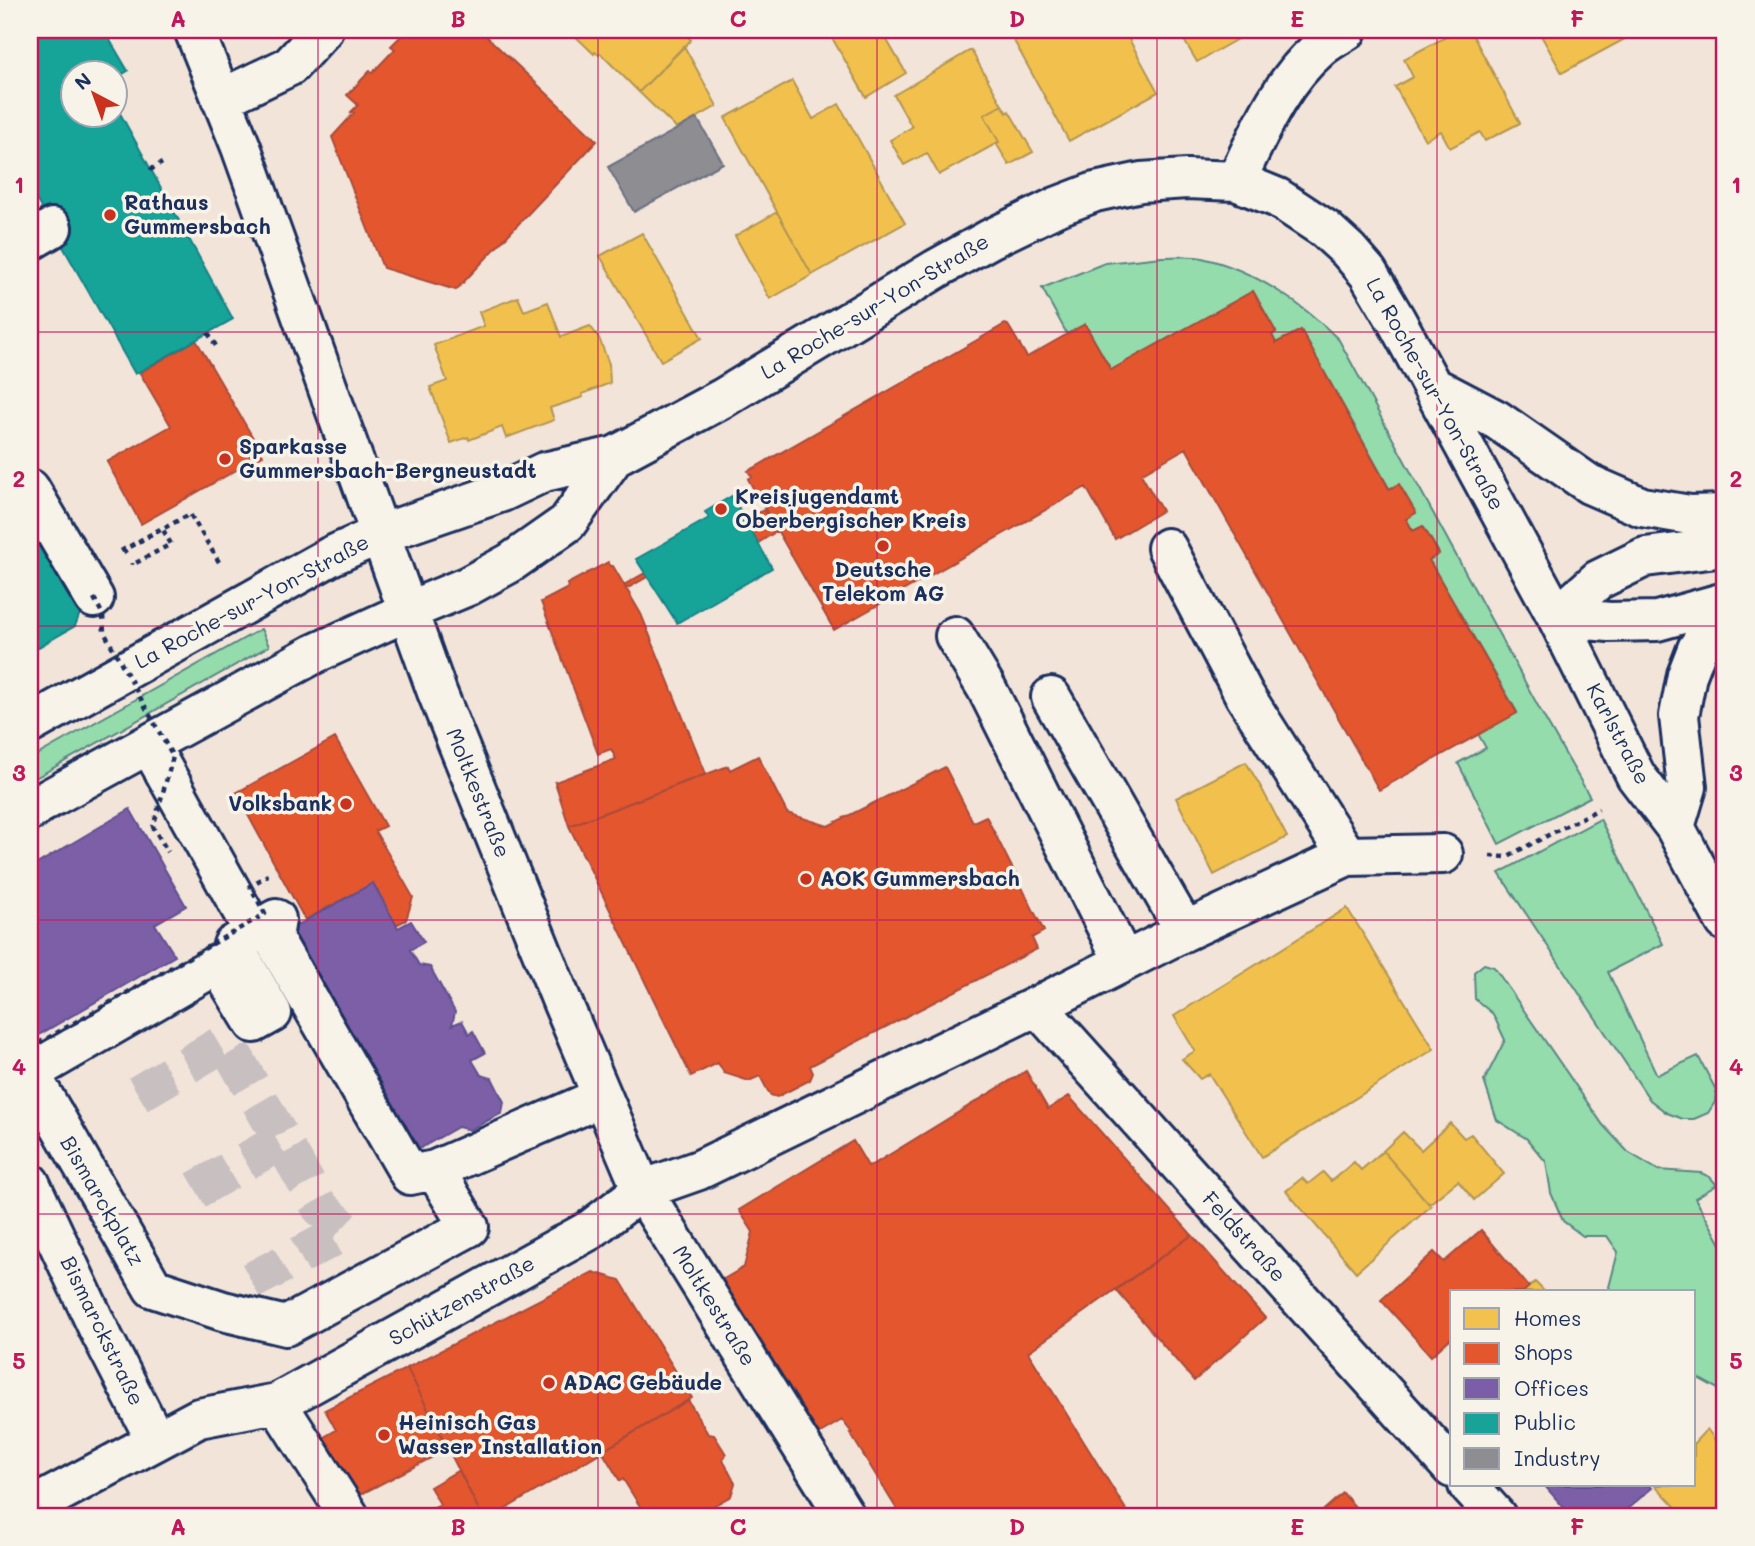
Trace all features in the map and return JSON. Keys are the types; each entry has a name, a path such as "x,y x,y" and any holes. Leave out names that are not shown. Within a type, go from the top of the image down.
{"street":[{"name":"Moltkestraße","path":"194,30 241,147 437,692 642,1189 845,1516"},
{"path":"221,99 290,66 323,30"},
{"path":"1237,181 1272,106 1292,77 1321,47 1347,30"},
{"name":"La Roche-sur-Yon-Straße","path":"30,724 331,556 380,534 502,492 544,472 615,456 723,398 990,239 1056,206 1095,192 1141,182 1187,179 1237,181 1279,198 1325,229 1348,250 1368,272 1558,617"},
{"path":"1432,386 1497,420 1589,484 1621,498 1642,507 1690,515 1725,514"},
{"path":"30,811 314,654 468,586 499,569 567,523 615,456"},
{"path":"30,489 93,598"},
{"path":"1558,617 1598,580 1645,557 1725,547"},
{"path":"1167,548 1245,696 1347,856"},
{"path":"1558,617 1609,622 1657,621 1725,602"},
{"path":"1675,827 1687,787 1679,716 1687,675 1697,649 1725,614"},
{"name":"Karlstraße","path":"1558,617 1636,776 1675,827 1719,910"},
{"path":"955,636 987,689 1124,962"},
{"path":"1051,697 1185,931"},
{"path":"149,744 254,932 276,919 273,938 411,1175 435,1170 602,1097"},
{"path":"642,1189 699,1170 1185,931 1347,856 1443,854"},
{"name":"Bismarckplatz","path":"254,932 233,945 272,1013 254,1023 218,964 30,1073 43,1125 152,1289 223,1311 286,1326 469,1227 435,1170"},
{"name":"Feldstraße","path":"1037,1006 1450,1466"},
{"name":"Bismarckstraße","path":"30,1183 41,1234 97,1326 156,1441"},
{"name":"Schützenstraße","path":"30,1508 199,1418 277,1403 590,1230 642,1189"},
{"path":"277,1403 349,1516"},
{"path":"1469,1486 1496,1516"}],"path":[{"path":"150,170 162,163"},
{"path":"208,333 216,346"},
{"path":"132,545 190,513 220,565"},
{"path":"120,551 162,528 171,544 140,561"},
{"path":"93,598 103,615 104,632 173,757 153,827 168,852"},
{"path":"1506,857 1603,807"},
{"path":"30,1048 265,914 250,886 268,876"}],"green space":[{"path":"1162,257 1201,258 1242,271 1294,302 1339,340 1590,797 1499,844 1458,763 1486,748 1478,734 1517,712 1429,560 1439,553 1423,526 1413,531 1301,330 1276,343 1272,335 1276,332 1253,291 1111,370 1085,324 1067,334 1042,288 1105,263"},
{"path":"261,629 269,646 30,781 30,759"},
{"path":"1600,819 1663,944 1608,972 1657,1075 1698,1056 1716,1090 1715,1102 1708,1113 1694,1119 1683,1119 1667,1113 1650,1100 1499,873"},
{"path":"1484,964 1494,967 1603,1125 1628,1152 1658,1170 1701,1173 1710,1177 1717,1185 1695,1198 1725,1251 1725,1404 1720,1390 1696,1377 1696,1290 1611,1290 1609,1287 1618,1252 1607,1236 1583,1236 1563,1221 1551,1193 1546,1162 1527,1139 1497,1120 1484,1081 1505,1040 1493,1014 1475,999 1474,972"}],"building: Homes":[{"path":"569,30 681,30 691,40 639,92 600,53 594,54"},
{"path":"841,30 881,30 906,73 866,97 831,36"},
{"path":"1008,30 1124,30 1158,92 1069,141"},
{"path":"1178,30 1253,30 1197,62"},
{"path":"1459,30 1470,30 1520,123 1485,141 1480,132 1450,148 1441,131 1425,140 1395,87 1413,77 1404,59"},
{"path":"1538,30 1629,30 1632,35 1562,73"},
{"path":"684,46 717,106 677,129 639,92"},
{"path":"971,50 1002,105 984,115 999,142 939,175 927,153 904,165 890,140 912,127 894,95"},
{"path":"792,81 813,119 839,104 905,223 812,275 725,118"},
{"path":"1002,105 1007,113 1009,111 1033,152 1009,165 984,115"},
{"path":"777,212 812,275 770,299 735,236"},
{"path":"642,233 702,338 661,361 600,256"},
{"path":"518,297 524,311 548,302 561,337 590,326 599,338 609,364 610,383 582,394 583,397 550,408 554,420 506,438 502,427 469,440 468,437 451,443 430,387 447,381 434,345 484,326 479,312"},
{"path":"1246,762 1287,837 1214,875 1176,798"},
{"path":"1347,908 1434,1049 1262,1157 1209,1074 1200,1079 1182,1059 1195,1051 1174,1016"},
{"path":"1450,1123 1464,1138 1471,1134 1504,1174 1474,1200 1458,1181 1429,1204 1383,1151 1403,1132 1421,1150"},
{"path":"1383,1151 1431,1206 1356,1272 1286,1191 1302,1178 1308,1184 1323,1172 1331,1181 1354,1162 1361,1170"},
{"path":"1535,1282 1543,1290 1525,1290"},
{"path":"1707,1429 1725,1453 1725,1505 1714,1516 1684,1516 1656,1486 1696,1486 1696,1441"}],"building: Shops":[{"path":"407,30 480,30 597,141 456,290 383,268 332,137 358,105 347,95 395,49 391,46"},
{"name":"Deutsche Telekom AG","path":"1253,291 1276,332 1272,335 1276,343 1301,330 1389,489 1399,484 1416,513 1406,519 1413,531 1423,526 1439,554 1429,560 1517,713 1379,790 1186,448 1141,474 1162,511 1115,539 1086,487 834,630 748,479 752,477 748,471 1005,324 1027,357 1085,324 1111,370"},
{"path":"196,340 263,455 141,524 107,462 171,426 140,373"},
{"path":"764,510 777,531 758,543 745,519"},
{"path":"608,562 641,614 706,774 569,826 555,782 616,759 611,749 598,754 541,602 568,588 567,584"},
{"path":"645,573 647,577 626,589 624,585"},
{"path":"335,738 385,826 375,831 413,897 406,920 396,925 373,883 305,920 236,793"},
{"name":"AOK Gummersbach","path":"758,756 787,813 828,826 945,767 973,822 986,816 1044,931 1032,938 1037,949 810,1066 813,1073 810,1080 777,1097 770,1095 760,1076 749,1081 724,1073 718,1063 691,1076 569,826 728,766 730,770"},
{"path":"1026,1071 1048,1109 1069,1096 1192,1235 1028,1352 1130,1516 901,1516 842,1420 817,1435 722,1280 744,1267 753,1232 739,1210 853,1141 868,1166 874,1164"},
{"path":"1481,1230 1529,1287 1525,1290 1450,1290 1450,1339 1431,1356 1381,1300 1434,1252 1444,1262"},
{"path":"1192,1235 1265,1318 1194,1381 1116,1290"},
{"name":"ADAC Gebäude","path":"593,1272 620,1280 692,1398 494,1516 482,1516 407,1368"},
{"name":"Heinisch Gas Wasser Installation","path":"407,1368 448,1449 352,1499 317,1441 336,1430 325,1410"},
{"path":"688,1400 708,1434 714,1435 726,1454 723,1460 735,1483 731,1496 704,1511 707,1516 646,1516 602,1451"},
{"path":"459,1470 482,1516 419,1516 440,1504 430,1487"},
{"path":"1343,1493 1363,1516 1317,1516"},
{"path":"757,1508 762,1516 742,1516"}],"building: Offices":[{"path":"130,809 186,906 155,924 175,956 30,1040 30,868"},
{"path":"373,883 398,928 411,921 424,942 410,950 419,965 430,967 455,1012 452,1025 462,1021 469,1034 473,1031 485,1053 472,1060 481,1075 492,1078 504,1102 502,1113 470,1130 458,1127 407,1156 282,934"},
{"path":"1545,1486 1652,1488 1619,1516 1571,1516"}],"building: Public":[{"name":"Rathaus Gummersbach","path":"30,30 104,30 122,60 60,60 60,130 129,130 233,319 135,374 36,199 30,202"},
{"path":"732,496 772,568 677,623 636,559 709,518 705,512"},
{"path":"34,536 45,539 47,554 80,613 75,626 30,652 30,539"}],"building: Industry":[{"path":"697,118 723,163 634,212 608,167"}],"tunnel":[{"path":"138,1094 226,1042 320,1207 346,1231 251,1281"},
{"path":"196,1190 283,1140"}],"place":[{"name":"Rathaus Gummersbach","path":"110,215"},
{"name":"Sparkasse Gummersbach-Bergneustadt","path":"225,459"},
{"name":"Kreisjugendamt Oberbergischer Kreis","path":"721,509"},
{"name":"Deutsche Telekom AG","path":"883,546"},
{"name":"Volksbank","path":"346,804"},
{"name":"AOK Gummersbach","path":"806,879"},
{"name":"ADAC Gebäude","path":"549,1383"},
{"name":"Heinisch Gas Wasser Installation","path":"384,1435"}]}
